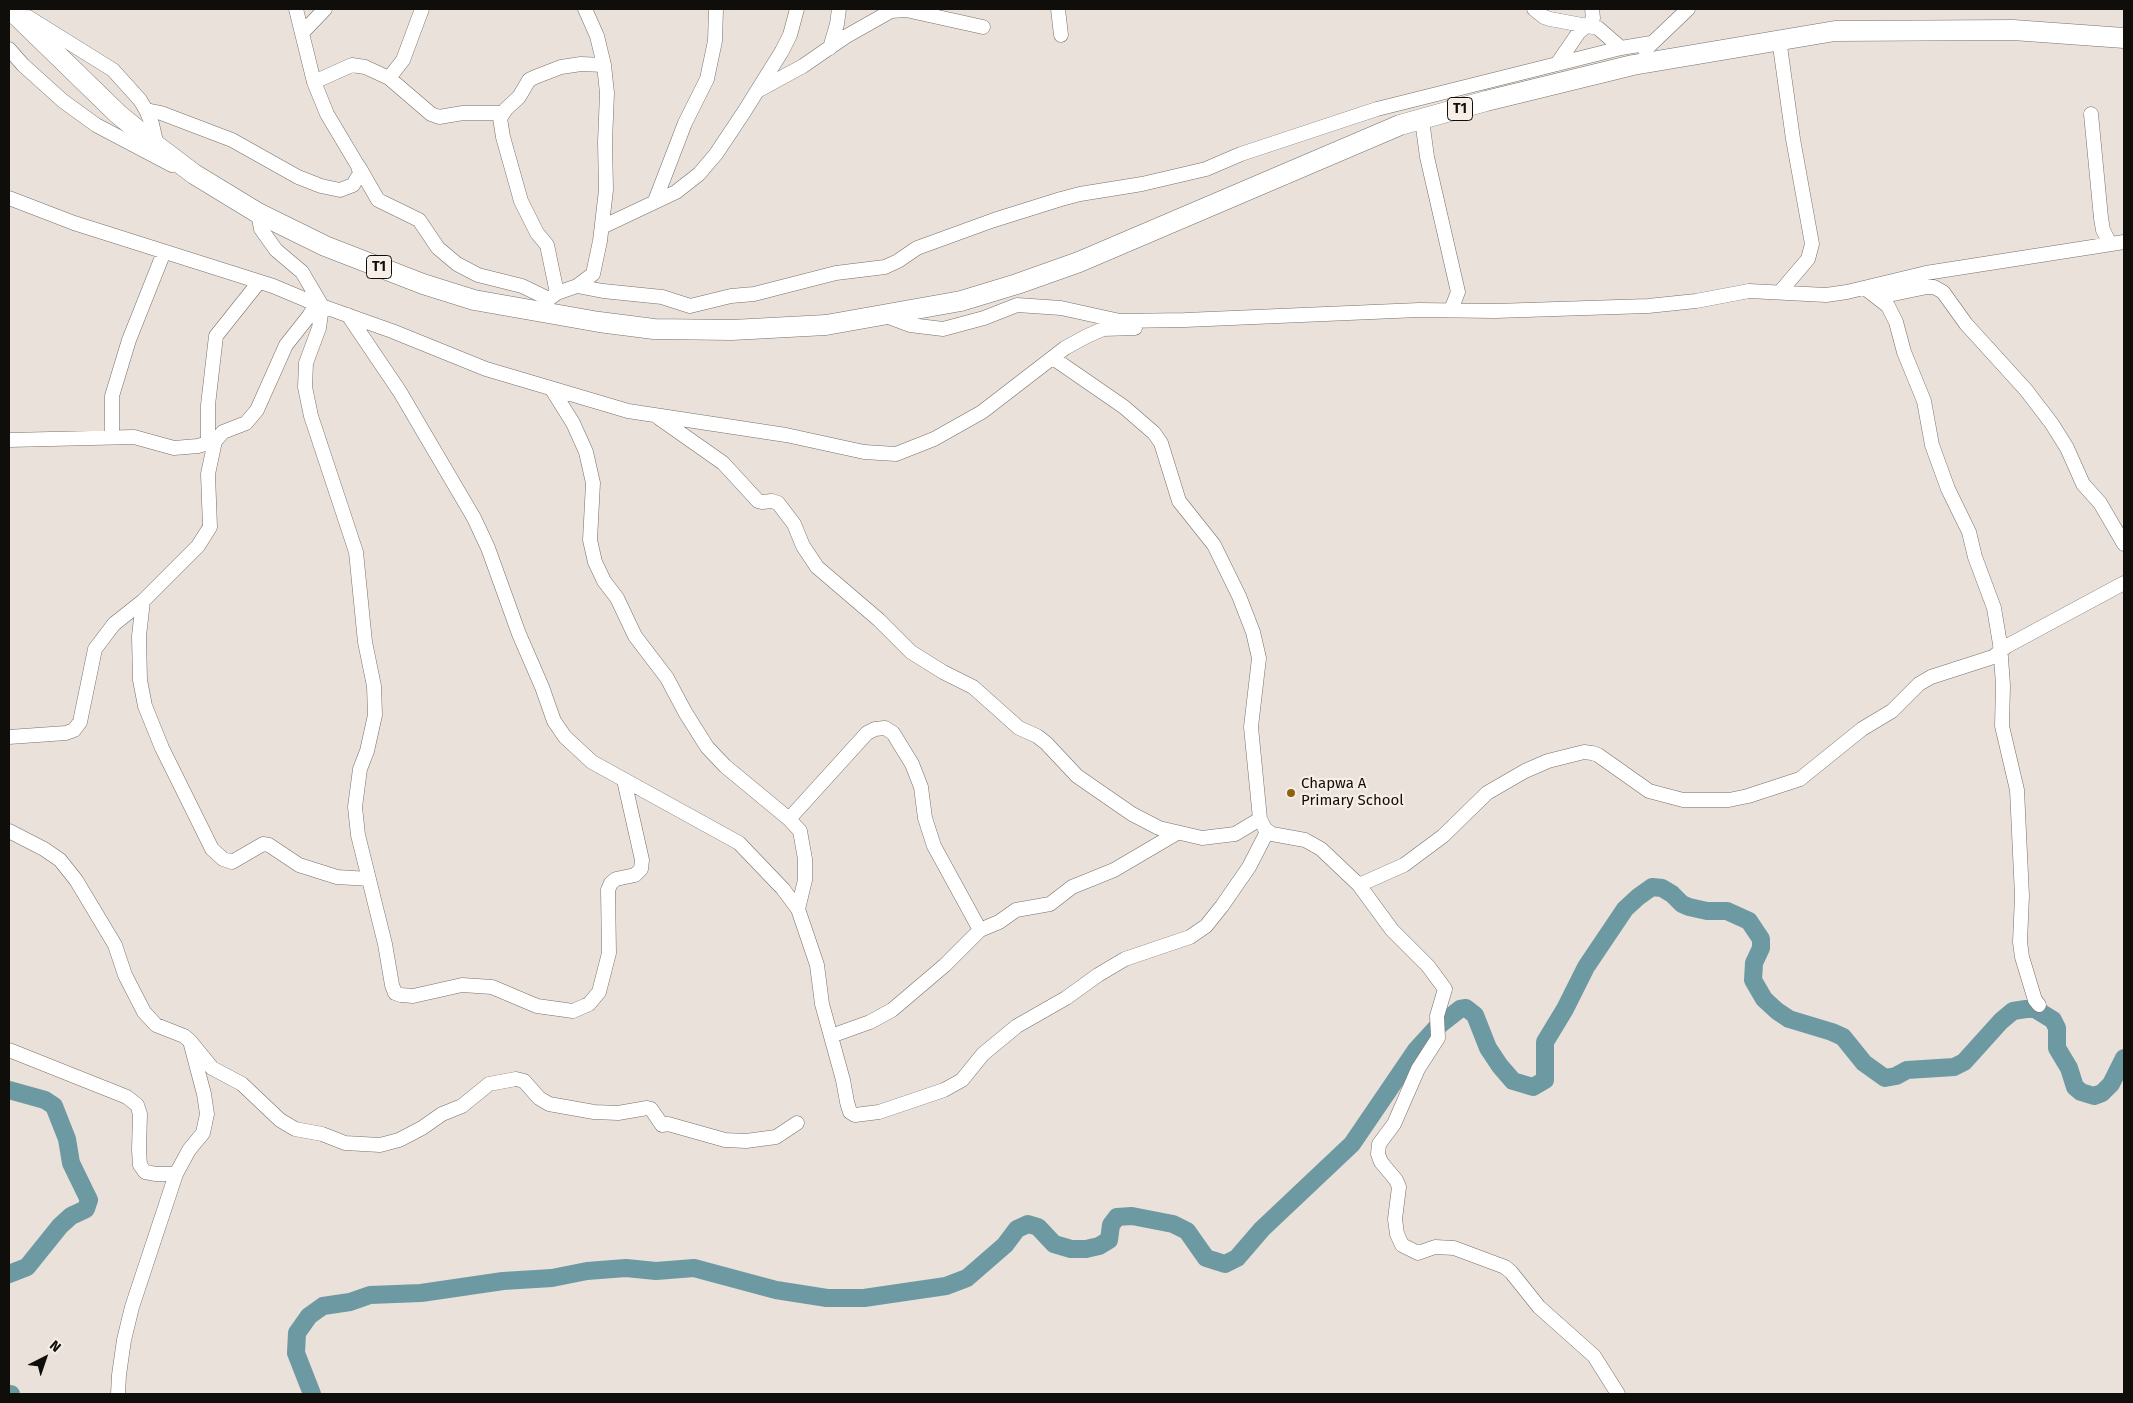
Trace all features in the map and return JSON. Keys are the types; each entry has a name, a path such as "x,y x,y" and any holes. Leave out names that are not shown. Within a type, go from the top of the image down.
{"highway":[{"name":"T1","path":"10,9 118,114 194,174 258,213 325,246 423,284 474,300 548,301 654,329 732,330 826,325 961,301 1079,262 1400,125 1486,101 1633,65 1835,31 2013,30 2124,38"}],"street":[{"path":"17,9 113,70 140,100 146,110 152,124 157,146"},
{"path":"296,9 314,82 327,114 378,200 419,220 438,248 457,264 478,275 522,286 548,301"},
{"path":"303,32 325,9"},
{"path":"390,78 403,60 422,9"},
{"path":"655,201 688,117 707,79 715,41 716,9"},
{"path":"602,227 685,187 699,174 716,154 790,35 797,9"},
{"path":"830,48 837,24 838,9"},
{"path":"757,90 803,66 882,16 898,9 984,27"},
{"path":"1058,9 1061,35"},
{"path":"1534,9 1544,18 1598,28 1621,48"},
{"path":"1557,64 1571,43 1593,18 1592,9"},
{"path":"1633,65 1651,43 1688,9"},
{"path":"548,301 577,286 592,274 602,227 606,190 607,93 604,65 589,11"},
{"path":"1779,39 1793,140 1812,244 1808,259 1780,292"},
{"path":"577,286 603,291 662,296 690,306 731,296 754,294 836,272 885,267 917,248 994,220 1061,199 1142,184 1206,169 1242,154 1377,109 1621,48 1651,43"},
{"path":"9,49 23,65 63,101 96,125 148,154 194,174"},
{"path":"548,301 547,246 529,219 516,187 501,127 502,113 519,97 530,80 535,77 562,67 581,64 604,65"},
{"path":"314,82 352,65 375,70 390,78 431,114 439,116 463,112 502,113"},
{"path":"146,110 232,140 289,172 320,186 340,190 348,188 358,179 360,173 358,166"},
{"path":"2091,114 2101,218 2103,230 2110,244"},
{"path":"1422,120 1427,157 1458,292 1451,310"},
{"path":"9,198 74,223 258,282 486,369 628,411 786,435 864,452 896,454 934,439 982,412 1053,358 1087,336 1103,330 1124,330 1178,320"},
{"path":"258,213 261,229 276,250 302,272 319,305 319,328 306,363 305,386 311,416 356,552 366,642 374,686 375,715 367,751 360,769 355,807 358,834 385,944 392,985 396,993 401,996 413,996 462,985 492,987 537,1006 573,1011 589,1004 599,992 606,972 610,923 607,901 610,883 616,879 635,875 640,869 642,860 624,780"},
{"path":"885,315 910,325 943,329 984,318 1017,305 1061,308 1120,320 1178,320 1273,315 1648,306 1696,301 1749,291 1826,295 1866,289 1926,273 2124,242"},
{"path":"112,437 112,396 129,340 164,252"},
{"path":"9,737 66,733 74,730 80,722 95,649 114,624 143,600 198,546 210,527 208,474 212,442 208,405 216,336 258,282"},
{"path":"1879,297 1927,287 1934,287 1943,292 1966,324 2026,390 2052,424 2067,448 2083,484 2100,503 2124,544"},
{"path":"1866,289 1879,297 1888,306 1896,322 1904,352 1924,401 1932,445 1948,489 1969,532 1975,557 1994,608 2003,685 2002,726 2018,790 2022,896 2020,942 2035,1000 2039,1005"},
{"path":"9,440 134,438 174,448 212,442 223,432 246,423 257,410 286,345 319,305"},
{"path":"348,315 400,392 474,518 488,548 519,634 542,687 554,721 565,737 592,762 672,804 739,843 784,889 798,909 817,965 822,1004 843,1080 847,1102 850,1112 855,1115 879,1112 944,1090 962,1080 983,1054 1017,1026 1066,998 1098,975 1125,959 1190,937 1206,926 1233,891 1267,832"},
{"path":"1053,358 1124,407 1154,433 1161,443 1179,501 1214,545 1239,596 1253,632 1259,658 1251,727 1260,819 1267,832"},
{"path":"550,388 573,423 586,452 593,483 590,540 595,562 604,581 617,598 635,636 667,678 707,747 725,766 789,819 800,832 805,859 805,880 798,909"},
{"path":"656,416 723,463 758,501 778,503 794,524 803,546 817,567 879,620 911,652 973,687 1019,728 1037,736 1046,743 1077,776 1132,814 1159,828 1202,838 1234,834 1260,819"},
{"path":"1359,885 1404,865 1443,836 1487,794 1525,770 1548,761 1584,752 1598,755 1650,791 1683,800 1729,800 1748,796 1800,779 1862,729 1892,711 1919,684 1931,677 1987,660 2124,583"},
{"path":"143,600 139,644 140,680 145,706 162,748 212,848 223,859 232,862 263,844 269,845 299,865 337,877 370,879"},
{"path":"789,819 867,733 875,729 885,728 893,733 912,764 921,787 925,818 934,846 980,930"},
{"path":"9,830 60,860 76,880 114,945 125,975 144,1012 156,1025 184,1036 212,1068 242,1084 280,1120 295,1129 322,1134 345,1143 380,1145 399,1140 422,1128 442,1114 462,1106 488,1084 516,1079 524,1081 539,1098 549,1104 610,1113 647,1108 651,1109 662,1125 668,1124 725,1140 746,1141 776,1138 797,1123"},
{"path":"1267,832 1297,837 1312,844 1359,885 1392,930 1428,966 1445,988 1437,1016 1438,1038 1418,1069 1394,1124 1379,1144 1378,1154 1381,1162 1396,1180 1399,1187 1395,1219 1397,1234 1402,1245 1418,1253 1435,1247 1449,1247 1505,1267 1539,1307 1594,1356 1618,1394"},
{"path":"831,1036 870,1022 892,1010 932,976 980,930 999,922 1016,910 1050,904 1072,887 1114,870 1177,833"},
{"path":"118,1394 118,1376 132,1307 176,1174 189,1150 203,1133 208,1114 190,1042"},
{"path":"9,1050 127,1097 136,1105 140,1114 140,1165 145,1172 176,1174"}],"waterway":[{"path":"312,1394 296,1353 297,1333 309,1316 323,1306 350,1302 370,1295 421,1293 503,1281 552,1278 587,1271 626,1268 656,1271 694,1268 776,1290 827,1298 864,1298 946,1286 967,1278 1005,1245 1017,1229 1028,1224 1038,1227 1054,1244 1071,1249 1086,1249 1099,1246 1109,1240 1111,1225 1117,1217 1132,1216 1173,1224 1187,1231 1206,1258 1225,1264 1237,1258 1262,1229 1352,1144 1416,1050 1437,1027 1460,1009 1466,1008 1475,1015 1488,1048 1513,1081 1533,1087 1545,1080 1545,1042 1565,1009 1586,967 1625,909 1652,887 1662,888 1672,894 1682,904 1689,907 1707,911 1727,911 1749,921 1761,939 1761,948 1754,963 1753,980 1764,999 1789,1019 1843,1037 1864,1063 1885,1078 1896,1076 1907,1070 1954,1067 1964,1062 2001,1021 2013,1011 2026,1009 2035,1009 2053,1020 2057,1028 2057,1048 2069,1068 2075,1087 2081,1092 2094,1096 2102,1093 2111,1084 2124,1058"},
{"path":"9,1090 45,1100 54,1106 67,1139 71,1163 89,1200 86,1209 71,1216 60,1226 27,1267 9,1274"}],"place":[{"name":"Chapwa A Primary School","path":"1291,793"}]}
